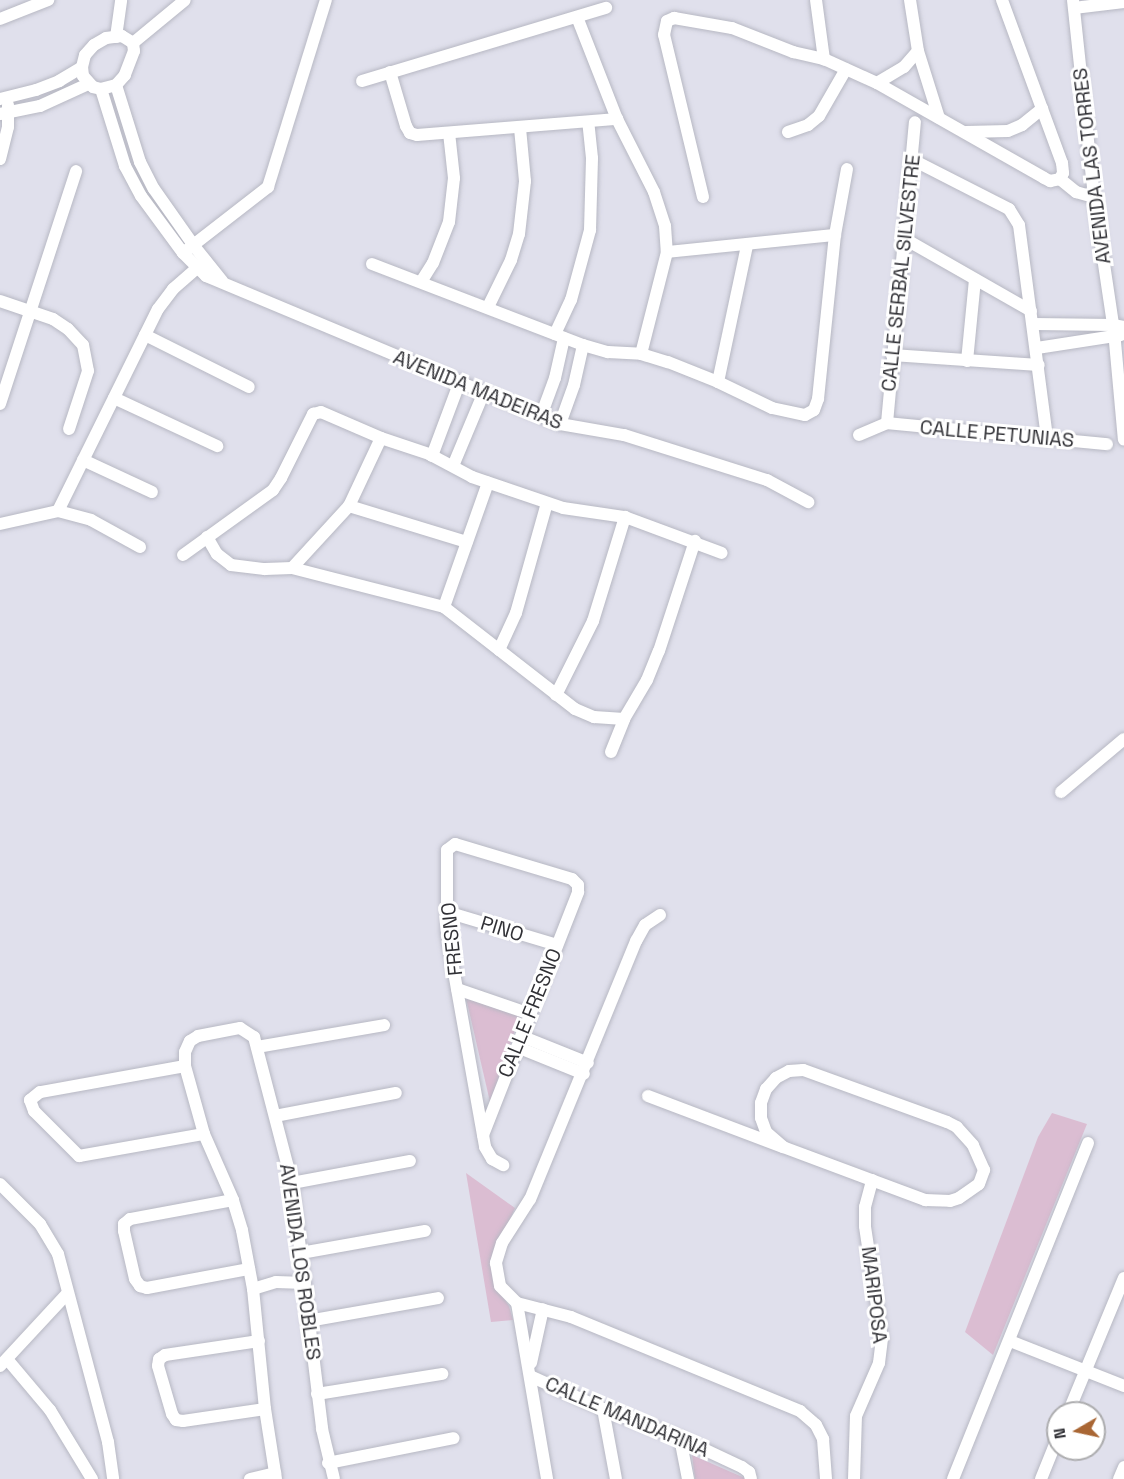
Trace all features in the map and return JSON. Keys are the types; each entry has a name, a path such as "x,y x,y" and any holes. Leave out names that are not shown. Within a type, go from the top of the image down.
{"street":[{"path":"0,19 48,0"},
{"path":"116,37 121,0"},
{"path":"133,43 185,0"},
{"path":"188,250 268,187 326,0"},
{"path":"816,0 824,59"},
{"path":"910,0 918,51 939,118"},
{"path":"1002,0 1062,163 1063,173 1060,179"},
{"path":"1073,4 1124,2"},
{"name":"AVENIDA LAS TORRES","path":"1073,4 1094,197 1119,331 1124,440"},
{"path":"362,81 606,8"},
{"path":"577,17 617,119 654,192 665,226 667,252 641,354"},
{"path":"703,197 664,35 667,21 674,18 732,28 793,52 824,59 877,83 1044,178 1050,181 1060,179"},
{"path":"4,113 40,106 88,84 101,89 116,85 125,75 134,51 133,43 128,38 106,38 94,45 86,55 82,67 88,84"},
{"path":"877,83 904,67 918,51"},
{"path":"0,159 6,141 3,98 59,81 82,67"},
{"path":"788,132 808,125 819,116 846,69"},
{"path":"390,72 410,133 417,135 617,119"},
{"name":"AVENIDA MADEIRAS","path":"116,85 140,162 188,250"},
{"name":"AVENIDA MADEIRAS","path":"101,89 125,166 141,196 200,264 222,281 317,325 460,381 560,424 624,435 766,480 808,502"},
{"path":"962,132 1008,131 1028,122 1042,109"},
{"path":"541,416 555,378 560,336 590,230 592,158 588,122"},
{"name":"CALLE SERBAL SILVESTRE","path":"887,423 892,356 914,160 915,122"},
{"path":"488,308 512,260 519,234 525,181 520,128"},
{"path":"421,282 433,263 449,222 454,178 449,133"},
{"path":"914,160 1009,208 1020,225 1047,439"},
{"path":"125,166 140,162"},
{"path":"372,264 583,345 608,351 641,354 718,382 772,408 805,414 814,410 818,399 835,235 847,169"},
{"path":"0,404 76,171"},
{"path":"1060,179 1076,192 1094,197"},
{"path":"667,252 835,235"},
{"path":"905,239 1031,311"},
{"path":"718,382 747,245"},
{"path":"58,511 158,309 200,264"},
{"path":"967,361 975,279"},
{"path":"0,301 31,310 68,329 83,345 88,371 69,429"},
{"path":"1034,324 1119,331"},
{"path":"1037,348 1119,331"},
{"path":"145,335 249,387"},
{"path":"560,424 574,384 583,345"},
{"path":"892,356 1039,365"},
{"path":"432,456 460,381"},
{"path":"453,466 484,392"},
{"path":"114,398 217,446"},
{"path":"183,555 273,489 281,478 313,414 321,412 381,438 432,456 488,483 547,503 625,517 695,541 722,553"},
{"path":"860,435 887,423"},
{"name":"CALLE PETUNIAS","path":"887,423 1107,444"},
{"path":"292,568 349,506 381,438"},
{"path":"83,460 152,492"},
{"path":"444,608 488,483"},
{"path":"499,650 516,612 547,503"},
{"path":"349,506 467,542"},
{"path":"0,524 58,511 91,520 140,547"},
{"path":"556,695 593,621 625,517"},
{"path":"207,537 217,554 231,565 265,569 292,568 444,608 575,710 594,717 624,719"},
{"path":"611,752 624,719 647,680 659,651 695,541"},
{"path":"1061,792 1124,739"},
{"name":"FRESNO","path":"503,1166 486,1152 447,933 447,850 454,844 572,879 578,885 578,892"},
{"name":"CALLE FRESNO","path":"483,1135 578,892"},
{"name":"PINO","path":"447,912 557,945"},
{"path":"660,915 645,925 636,941 586,1068 530,1199 502,1243 496,1263 500,1286 517,1303 571,1317 800,1412 816,1425 823,1439 826,1479"},
{"path":"457,988 530,1014"},
{"path":"250,1479 275,1476 249,1269 233,1200 204,1134 185,1066 185,1052 190,1041 198,1036 240,1028 254,1037 257,1047 384,1024"},
{"path":"519,1042 586,1068"},
{"name":"AVENIDA LOS ROBLES","path":"257,1047 292,1183 317,1394 328,1463 334,1479"},
{"path":"185,1066 40,1092 30,1100 34,1111 78,1156 204,1134"},
{"path":"648,1096 783,1147 925,1200 950,1201 979,1184 984,1170 972,1145 957,1127 803,1070 789,1071 776,1078 766,1089 761,1103 761,1118 766,1132 783,1147"},
{"path":"275,1116 396,1093"},
{"path":"953,1479 1088,1143"},
{"path":"292,1183 410,1161"},
{"name":"MARIPOSA","path":"855,1479 856,1416 879,1363 882,1339 865,1226 865,1207 872,1180"},
{"path":"0,1184 40,1224 58,1254 66,1295 108,1442 113,1479"},
{"path":"233,1200 130,1220 124,1224 135,1279 140,1286 147,1287 249,1269"},
{"path":"301,1254 425,1231"},
{"path":"1073,1401 1124,1278"},
{"path":"252,1289 276,1282 305,1283"},
{"path":"66,1295 4,1362 50,1410 92,1479"},
{"path":"308,1321 438,1298"},
{"path":"517,1303 547,1479"},
{"path":"530,1373 543,1309"},
{"path":"259,1341 165,1355 159,1359 158,1366 172,1414 176,1420 183,1421 265,1408"},
{"path":"1010,1341 1124,1386"},
{"name":"CALLE MANDARINA","path":"530,1373 603,1409 680,1438 742,1467 749,1472 751,1479"},
{"path":"317,1394 442,1374"},
{"path":"603,1409 616,1479"},
{"path":"328,1463 454,1438"},
{"path":"680,1438 688,1479"},
{"path":"1041,1479 1048,1461"},
{"path":"1119,1479 1124,1467"}],"shaded area":[{"path":"466,998 520,1016 490,1102"},
{"path":"1052,1113 1087,1124 993,1355 965,1332 1038,1137"},
{"path":"466,1173 515,1208 494,1255 495,1285 509,1306 513,1320 491,1322"},
{"path":"692,1455 747,1479 695,1479"}]}
